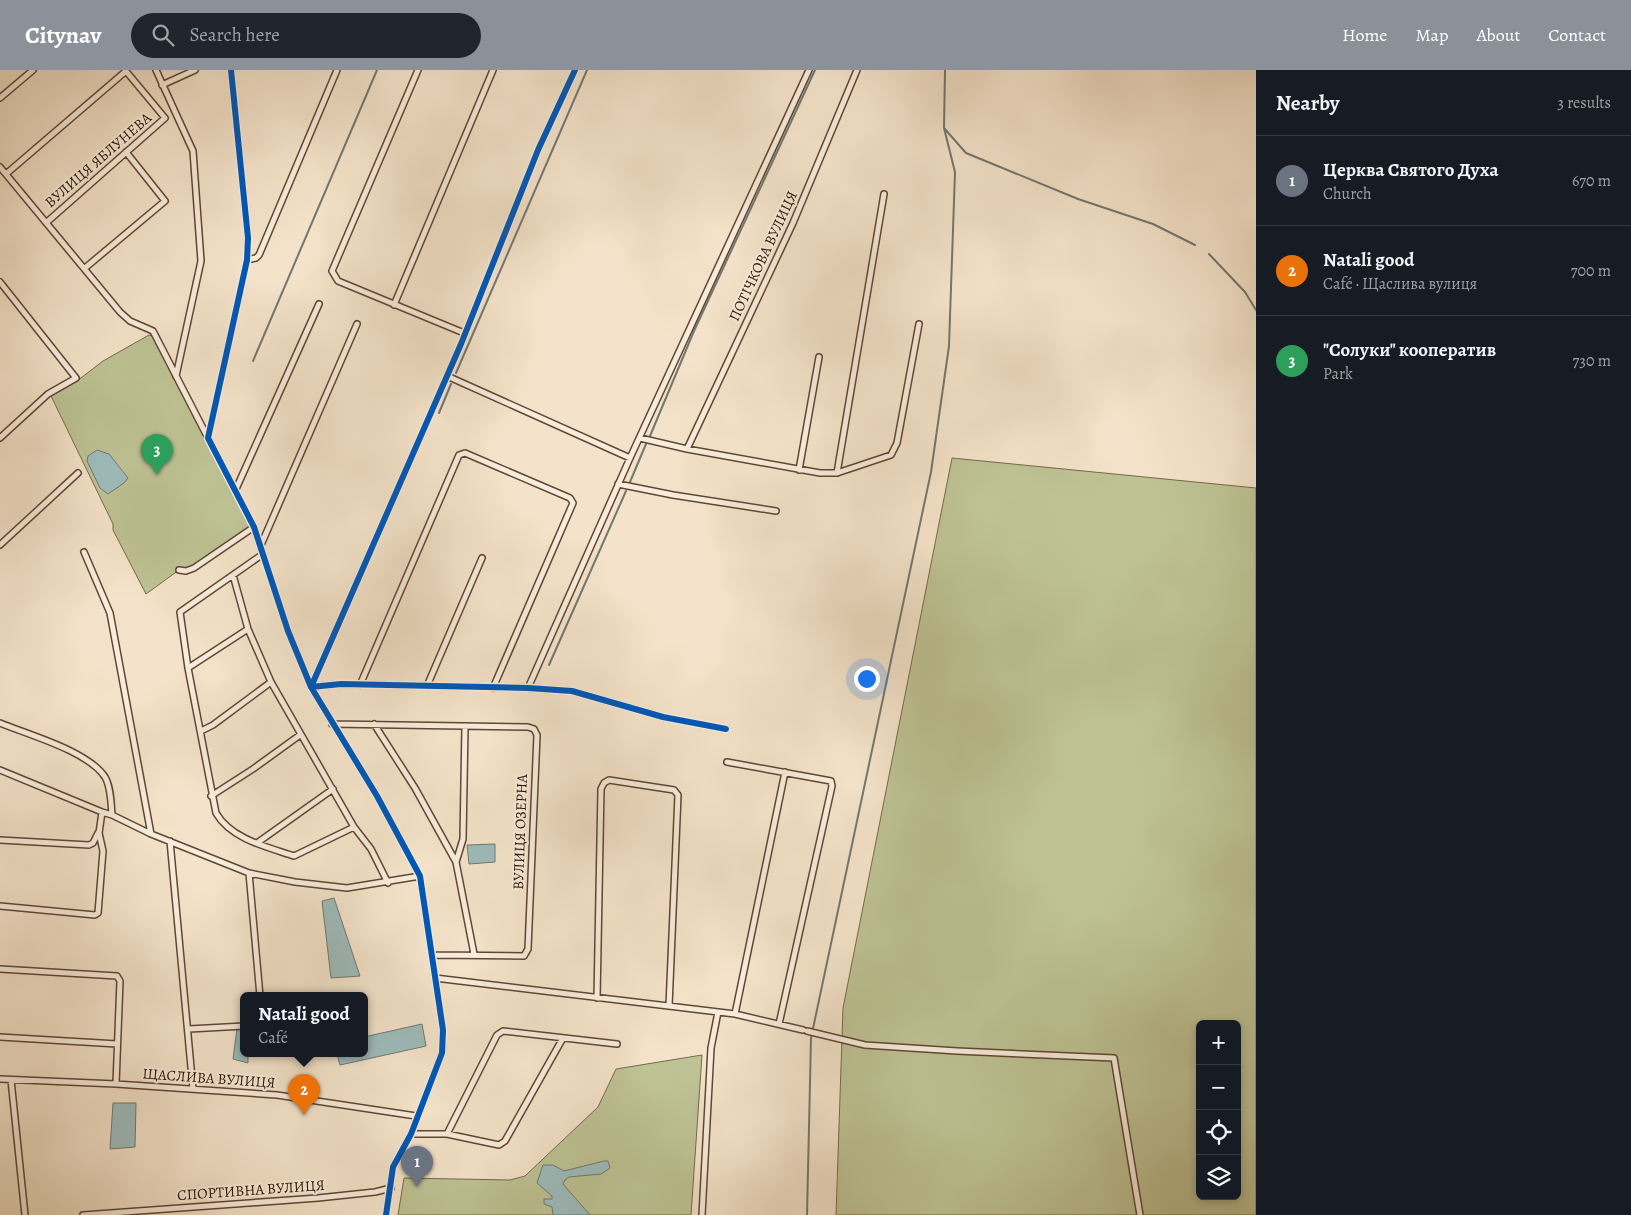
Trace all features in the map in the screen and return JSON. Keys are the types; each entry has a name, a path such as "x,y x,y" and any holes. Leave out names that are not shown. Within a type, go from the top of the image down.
{"street":[{"path":"0,98 33,70"},
{"path":"156,70 182,122 193,151 200,244 200,262 176,376"},
{"path":"162,85 195,70"},
{"path":"208,438 246,260 248,238 232,70"},
{"path":"246,260 256,258 259,255 337,70"},
{"path":"418,70 332,271 338,281 464,333"},
{"path":"394,305 493,70"},
{"path":"311,687 447,376 538,150 575,70"},
{"path":"528,688 618,484 809,70"},
{"name":"ПОТІЧКОВА ВУЛИЦЯ","path":"687,449 793,223 857,70"},
{"path":"6,174 125,71"},
{"name":"ВУЛИЦЯ ЯБЛУНЕВА","path":"47,222 165,118 125,71"},
{"path":"85,268 165,201 126,152"},
{"path":"0,167 120,312 130,321 153,331 254,527 292,640 311,687 377,796 420,876 443,1030 442,1053 410,1134 394,1167 386,1215"},
{"path":"837,473 884,194"},
{"path":"0,282 76,378 48,394 0,438"},
{"path":"236,489 319,304"},
{"path":"261,545 357,324"},
{"path":"640,438 687,449 799,470 837,473 891,455 897,444 919,324"},
{"path":"799,470 819,357"},
{"path":"447,376 630,458"},
{"path":"360,685 459,455 465,453 572,500 493,688"},
{"path":"0,545 78,473"},
{"path":"618,484 673,496 776,511"},
{"path":"179,570 186,572 194,568 254,527"},
{"path":"84,552 110,614 151,834"},
{"path":"263,554 180,612 188,668 201,731 211,796 216,813 223,825 257,843 294,856 354,827"},
{"path":"427,686 482,558"},
{"path":"233,575 248,629 271,682 300,735 354,827 370,849 388,883"},
{"path":"188,668 248,629"},
{"path":"201,731 213,725 271,682"},
{"path":"311,687 360,685 427,686 572,691 663,717 726,728"},
{"path":"0,723 96,766 106,779 112,815"},
{"name":"ВУЛИЦЯ ОЗЕРНА","path":"332,724 528,727 534,729 537,735 528,949 524,956 432,955"},
{"path":"374,724 420,796 456,862 474,954"},
{"path":"456,862 463,839 465,726"},
{"path":"211,796 300,735"},
{"path":"727,762 831,781 832,786 779,1024"},
{"path":"0,770 249,873 295,882 348,888 388,883 420,876"},
{"path":"736,1014 785,772"},
{"path":"597,998 601,789 608,780 674,790 678,795 670,1006"},
{"path":"257,843 333,789"},
{"path":"0,906 95,915 98,913 103,851 99,833 102,812"},
{"path":"0,840 89,845 93,843 99,833"},
{"path":"170,841 189,1029 193,1089"},
{"path":"249,873 260,992"},
{"path":"0,969 117,976 120,981 116,1084"},
{"path":"435,978 736,1014 865,1045 956,1052 1114,1058 1140,1215"},
{"path":"702,1215 711,1048 718,1012"},
{"path":"189,1029 240,1026"},
{"path":"447,1134 497,1035 502,1031 617,1044"},
{"path":"0,1037 117,1044"},
{"path":"410,1134 447,1134 499,1144 505,1141 563,1038"},
{"name":"ЩАСЛИВА ВУЛИЦЯ","path":"0,1079 116,1084 277,1095 416,1116"},
{"path":"11,1080 25,1215"},
{"name":"СПОРТИВНА ВУЛИЦЯ","path":"84,1215 318,1198 376,1192 391,1188"}],"green space":[{"path":"149,335 152,336 156,343 250,525 254,527 190,568 179,570 146,594 113,530 113,524 51,396 77,381 103,361"},
{"path":"952,458 1256,488 1256,1215 836,1215 843,1008"},
{"path":"702,1055 691,1215 398,1215 404,1178 510,1180 525,1176 598,1107 616,1069"}],"water":[{"path":"97,450 109,454 128,478 108,494 100,488 87,461 88,456"},
{"path":"495,844 495,862 469,864 467,845"},
{"path":"334,898 360,976 331,978 322,901"},
{"path":"422,1024 426,1046 340,1065 338,1057 368,1057 368,1036"},
{"path":"237,1029 240,1029 240,1057 248,1057 248,1063 233,1059"},
{"path":"113,1103 136,1103 135,1147 110,1149"},
{"path":"608,1161 610,1168 601,1174 569,1177 563,1184 590,1215 553,1215 552,1207 544,1204 544,1199 552,1199 552,1196 537,1183 543,1165 553,1165 564,1171"}],"waterway":[{"path":"253,361 377,70"},
{"path":"456,373 587,70"},
{"path":"650,436 694,331 815,70"},
{"path":"944,128 945,70"},
{"path":"807,1215 811,1038 931,472 949,346 955,172 944,128 966,153 1078,199 1153,224 1195,245"},
{"path":"1209,254 1245,292 1256,310"},
{"path":"439,413 451,384"},
{"path":"630,482 646,444"},
{"path":"549,665 626,491"}],"cycle path":[{"path":"231,70 248,238 247,260 208,438 254,527 288,631 311,687 377,796 420,876 443,1030 442,1053 411,1134 393,1167 386,1215"},
{"path":"575,70 538,150 461,344 311,687 341,684 528,688 572,691 663,717 726,729"}],"place":[{"name":"\"Солуки\" кооператив","path":"157,475"},
{"name":"Natali good","path":"304,1115"},
{"name":"Церква Святого Духа","path":"417,1187"}]}
